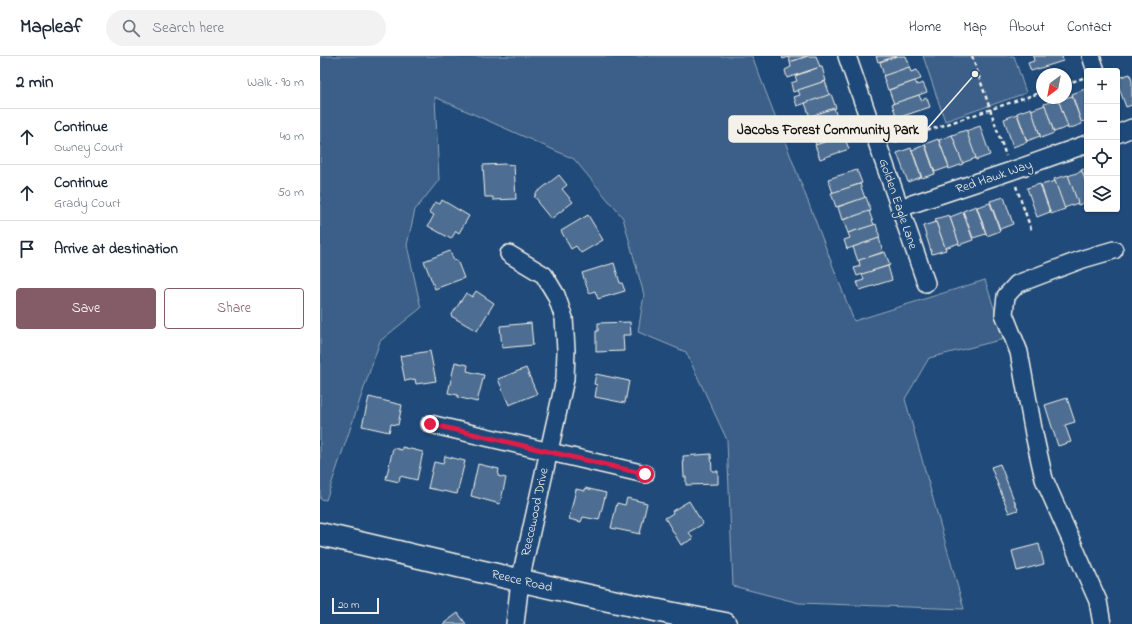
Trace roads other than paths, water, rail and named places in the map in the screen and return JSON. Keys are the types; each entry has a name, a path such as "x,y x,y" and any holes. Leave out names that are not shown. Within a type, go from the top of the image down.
{"main road":[{"name":"Reece Road","path":"320,534 520,581 661,612 725,624"}],"street":[{"name":"Golden Eagle Lane","path":"847,56 926,283"},
{"path":"1091,56 1095,68"},
{"path":"1120,132 1132,128"},
{"name":"Red Hawk Way","path":"900,208 1084,145"},
{"path":"1102,624 1098,601 1044,479 1019,352 1004,314 1006,296 1017,284 1083,259 1114,250"},
{"name":"Reecewood Drive","path":"509,254 544,275 556,295 564,318 566,350 564,379 520,581 515,624"},
{"path":"430,424 645,474"}],"place":[{"name":"Jacobs Forest Community Park","path":"975,74"}]}
